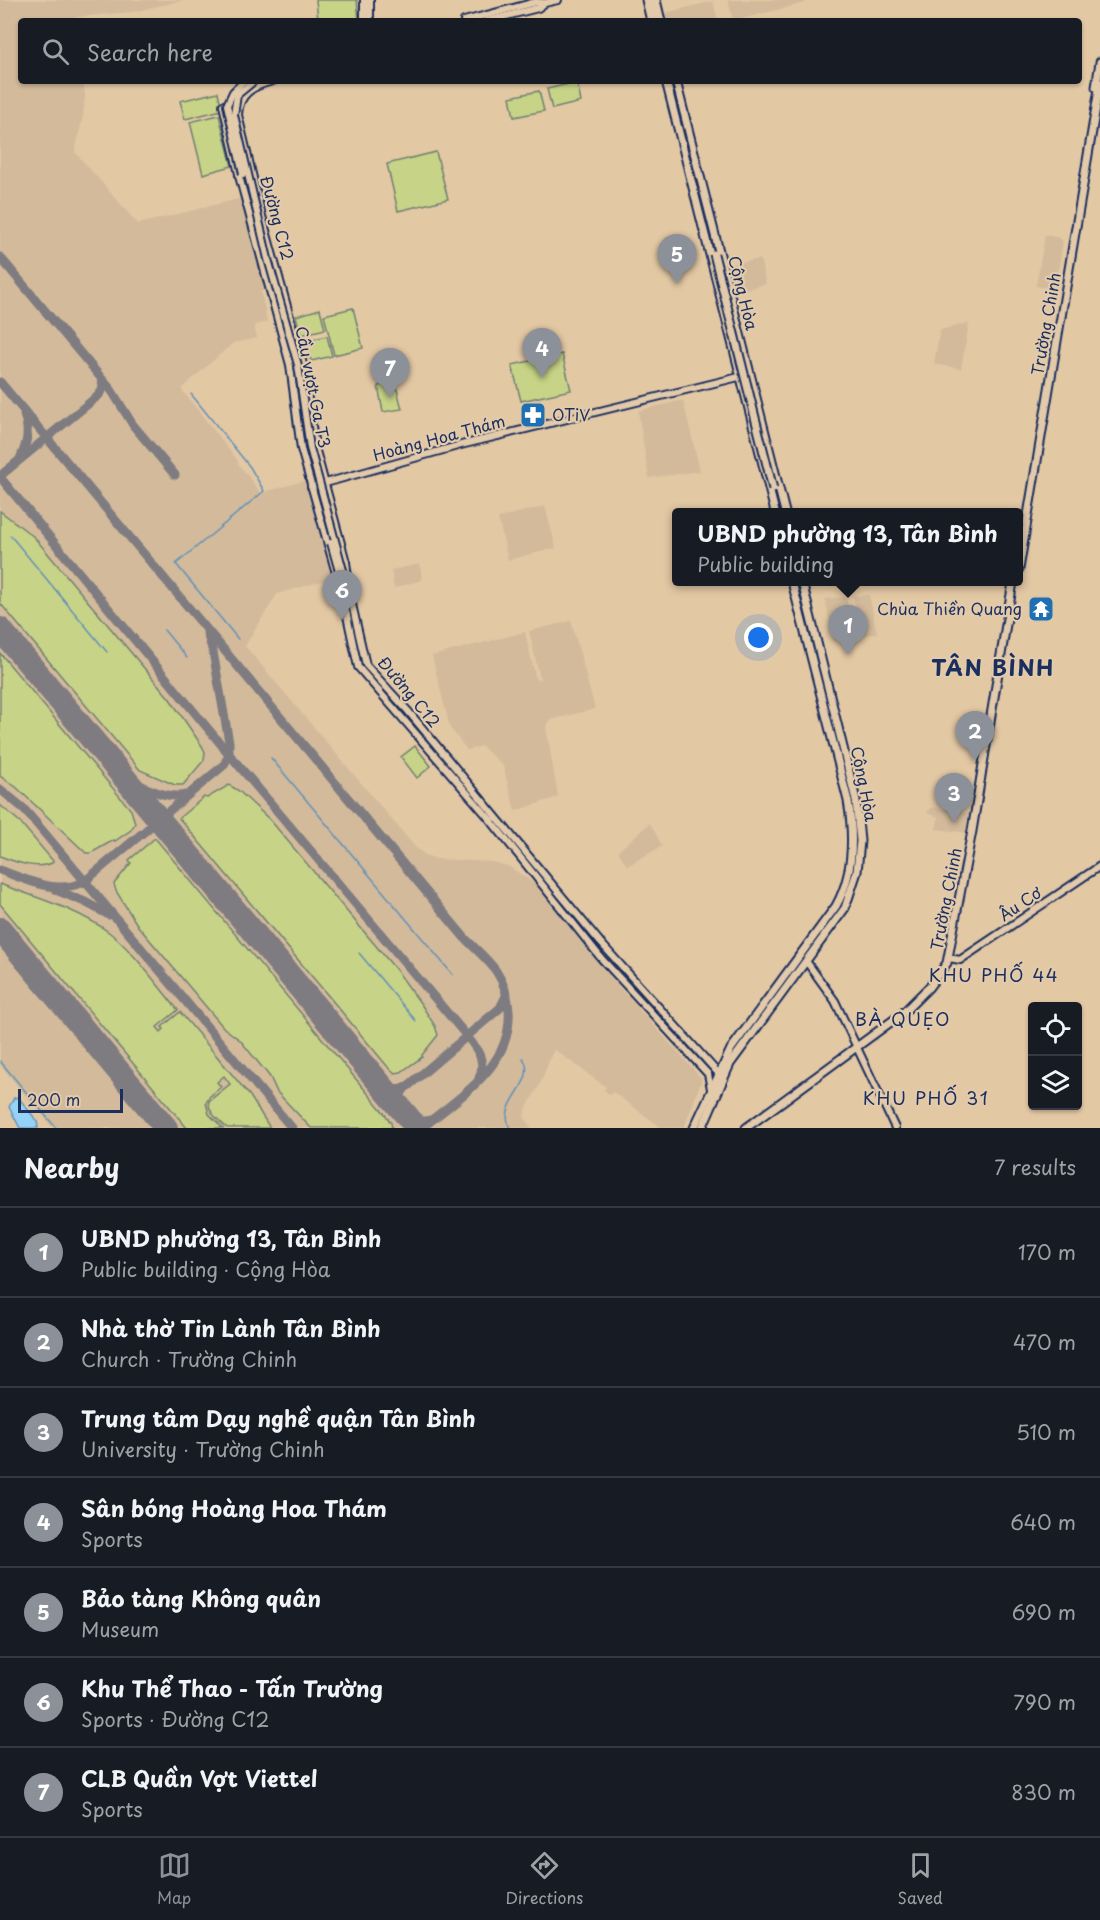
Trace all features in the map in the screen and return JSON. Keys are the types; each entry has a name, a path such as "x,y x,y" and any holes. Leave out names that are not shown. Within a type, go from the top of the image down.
{"main road":[{"path":"364,0 364,18"},
{"path":"370,0 370,18"},
{"path":"481,18 538,8 545,3 558,0"},
{"path":"646,0 650,18"},
{"path":"651,0 655,18"},
{"path":"656,0 660,18"},
{"path":"492,18 498,15"},
{"name":"Trường Chinh","path":"1023,544 1100,62"},
{"name":"Trường Chinh","path":"1023,522 1100,83"},
{"name":"Cầu vượt Ga T3","path":"241,84 230,97 229,115 262,249 295,365 306,449 345,585"},
{"name":"Cầu vượt Ga T3","path":"250,84 237,95 234,115 268,259 298,365 310,448 345,585 347,601"},
{"name":"Đường C12","path":"264,84 244,94 239,103 238,115 258,202 303,364 315,447 346,562 347,601 358,667 488,817 601,958 708,1074 711,1089"},
{"name":"Cộng Hòa","path":"667,84 774,508"},
{"name":"Cộng Hòa","path":"672,84 778,508"},
{"name":"Cộng Hòa","path":"677,84 783,508"},
{"name":"Đường C12","path":"223,105 246,206 290,365 301,449 366,665 447,758 606,950 712,1067 720,1070"},
{"path":"239,175 251,171"},
{"path":"246,206 258,202"},
{"path":"250,219 262,216"},
{"path":"269,290 282,289"},
{"path":"734,352 744,350"},
{"name":"Hoàng Hoa Thám","path":"311,487 461,445 750,374"},
{"path":"747,401 756,399"},
{"name":"Cộng Hòa","path":"796,586 828,703"},
{"name":"Cộng Hòa","path":"730,1064 839,902 847,881 851,860 852,835 848,801 803,586"},
{"name":"Trường Chinh","path":"753,1128 902,1018 942,977 951,959 1014,586"},
{"name":"Âu Cơ","path":"951,959 960,960 1100,866"},
{"path":"804,956 835,1001 895,1128"},
{"name":"Cộng Hòa","path":"727,1056 734,1051 804,956"},
{"name":"Cộng Hòa","path":"694,1128 727,1056 752,1019 804,956"},
{"name":"Trường Chinh","path":"746,1128 858,1050"},
{"name":"Cộng Hòa","path":"701,1128 734,1051"},
{"path":"701,1128 719,1079 720,1070"}],"shaded area":[{"path":"0,0 184,0 133,12 76,18 18,18 18,84 83,84 83,116 75,152 138,224 242,198 266,290 261,291 267,322 254,325 257,338 233,343 181,389 261,493 307,480 332,578 277,594 245,646 415,847 425,855 436,859 492,862 508,866 534,883 615,982 702,1079 684,1128 662,1128 613,1092 610,1095 604,1090 606,1087 554,1049 539,1086 525,1111 524,1117 531,1128 53,1128 0,1065"},
{"path":"728,0 804,0 805,3 745,18 732,18"},
{"path":"713,1 717,18 663,18 662,14"},
{"path":"1045,235 1060,238 1063,242 1055,289 1036,286"},
{"path":"760,259 766,284 734,292 727,265"},
{"path":"969,323 961,369 934,364 940,330"},
{"path":"683,400 700,471 649,478 638,411"},
{"path":"545,506 556,548 508,560 498,518"},
{"path":"420,564 422,580 394,588 391,570"},
{"path":"869,595 877,633 861,636 853,596"},
{"path":"846,597 854,637 834,641 825,599"},
{"path":"571,621 595,709 550,720 546,727 558,797 515,811 503,766 482,746 467,750 450,728 432,656 525,632 536,680 540,679 529,631"},
{"path":"932,807 972,814 969,833 936,829 939,817 927,813"},
{"path":"650,823 662,846 627,866 618,851"}],"green space":[{"path":"316,0 357,0 359,18 318,18"},
{"path":"577,84 581,102 552,109 547,89"},
{"path":"539,91 544,111 514,117 510,97"},
{"path":"218,92 222,110 185,119 180,101"},
{"path":"219,115 232,166 203,174 190,122"},
{"path":"436,152 448,199 398,211 387,164"},
{"path":"353,308 363,348 334,355 324,315"},
{"path":"320,309 325,329 301,335 296,316"},
{"path":"327,336 332,356 311,361 306,341"},
{"path":"562,354 571,390 521,401 512,365"},
{"path":"395,382 402,409 383,412 378,386"},
{"path":"0,511 34,537 170,699 202,746 205,752 204,760 183,785 175,785 140,770 0,603"},
{"path":"0,653 131,810 135,823 131,830 115,841 91,853 86,853 16,787 0,776"},
{"path":"415,746 431,766 417,778 401,757"},
{"path":"229,785 239,791 271,821 397,971 435,1026 438,1035 422,1057 401,1072 395,1073 388,1067 179,818 204,797 207,798"},
{"path":"0,805 20,822 53,861 52,863 40,866 19,863 0,856"},
{"path":"155,838 385,1114 392,1128 311,1128 277,1092 270,1077 240,1040 224,1028 138,926 114,884 131,863 129,860"},
{"path":"0,884 85,917 119,941 178,1010 157,1027 161,1032 164,1029 162,1027 180,1012 250,1096 270,1128 227,1128 214,1116 209,1101 230,1084 224,1076 217,1082 221,1087 210,1096 206,1103 209,1114 223,1128 187,1128 0,904"}],"water":[{"path":"18,1097 37,1121 38,1128 20,1128 9,1107 14,1098"}],"waterway":[{"path":"191,394 250,467 264,491 176,564 238,639"},
{"path":"10,535 107,652"},
{"path":"164,630 187,658"},
{"path":"271,758 453,975"},
{"path":"359,953 416,1021"},
{"path":"510,1128 507,1119 508,1110 526,1076 523,1058"},
{"path":"0,1061 56,1128"}],"taxiway":[{"path":"0,257 112,391 133,425 175,475"},
{"path":"0,476 99,395 103,388 102,380"},
{"path":"0,382 499,976 508,1000 509,1010 508,1030 502,1048 493,1064 481,1078 422,1128"},
{"path":"20,459 27,437 24,415"},
{"path":"0,477 466,1035 477,1050 481,1061 479,1078"},
{"path":"0,870 52,887 73,886 84,882 224,765 229,754 229,742 213,652 207,633"},
{"path":"123,775 162,794 187,795"},
{"path":"0,789 23,808 36,823 292,1128"},
{"path":"56,890 109,915"},
{"path":"383,1087 396,1090 408,1086 500,1008 507,994"},
{"path":"398,1105 399,1097 405,1088"},
{"path":"409,1118 419,1122 431,1120"}],"runway":[{"path":"0,629 417,1128"},
{"path":"0,929 166,1128"}],"place":[{"name":"Bảo tàng Không quân","path":"677,284"},
{"name":"Sân bóng Hoàng Hoa Thám","path":"542,378"},
{"name":"CLB Quần Vợt Viettel","path":"390,398"},
{"name":"OTiV","path":"533,415"},
{"name":"Chùa Thiền Quang","path":"1041,609"},
{"name":"Khu Thể Thao - Tấn Trường","path":"342,620"},
{"name":"UBND phường 13, Tân Bình","path":"848,655"},
{"name":"Nhà thờ Tin Lành Tân Bình","path":"975,761"},
{"name":"Trung tâm Dạy nghề quận Tân Bình","path":"954,823"}],"district":[{"name":"TÂN BÌNH","path":"993,668"},
{"name":"KHU PHỐ 44","path":"994,976"},
{"name":"BÀ QUẸO","path":"903,1020"},
{"name":"KHU PHỐ 31","path":"926,1099"}]}
